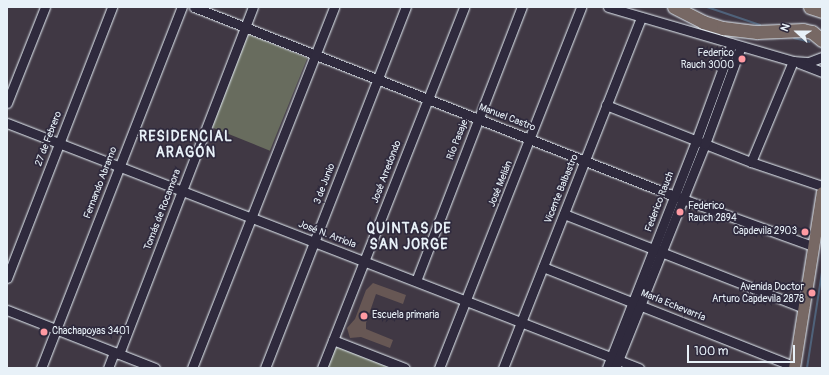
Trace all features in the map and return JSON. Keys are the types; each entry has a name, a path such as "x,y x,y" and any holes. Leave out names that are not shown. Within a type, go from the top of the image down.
{"highway":[{"path":"674,7 703,22 723,28 757,32 803,30 812,32 822,40"},
{"path":"810,7 822,11"}],"main road":[{"path":"794,367 822,192"}],"street":[{"path":"7,103 45,7"},
{"name":"27 de Febrero","path":"7,278 112,7"},
{"name":"Fernando Abramo","path":"41,368 182,7"},
{"name":"Manuel Castro","path":"194,7 679,197 813,246"},
{"name":"Tomás de Rocamora","path":"108,368 117,353 182,191 253,7"},
{"path":"192,368 334,7"},
{"name":"3 de Junio","path":"265,368 406,7"},
{"name":"José Arredondo","path":"322,368 464,7"},
{"name":"Río Pasaje","path":"416,281 522,7"},
{"name":"José Melián","path":"439,368 531,139 581,7"},
{"path":"608,7 795,61 822,72"},
{"name":"Vicente Balbastro","path":"503,368 641,17"},
{"name":"Federico Rauch","path":"607,368 615,362 737,45"},
{"path":"795,61 809,62 822,57"},
{"path":"751,162 795,61"},
{"path":"606,105 700,143 822,186"},
{"name":"José N. Arriola","path":"7,123 467,301 615,362 639,368"},
{"path":"564,214 804,308"},
{"name":"María Echevarría","path":"543,267 794,367"},
{"path":"7,310 155,368"},
{"path":"333,340 405,368"}],"green space":[{"path":"248,34 307,58 270,151 211,127"},
{"path":"333,345 391,368 324,368"}],"building":[{"name":"Escuela primaria","path":"373,283 406,295 403,304 376,294 366,323 366,329 393,340 390,348 361,337 350,338 347,328 355,319 366,290"}],"waterway":[{"path":"707,7 760,25"},
{"path":"794,38 810,42"},
{"path":"807,368 822,272"}],"place":[{"name":"Federico Rauch 3000","path":"742,59"},
{"name":"Federico Rauch 2894","path":"680,212"},
{"name":"Capdevila 2903","path":"805,232"},
{"name":"Avenida Doctor Arturo Capdevila 2878","path":"812,293"},
{"name":"Escuela primaria","path":"364,316"},
{"name":"Chachapoyas 3401","path":"44,332"}],"district":[{"name":"RESIDENCIAL ARAGÓN","path":"186,146"},
{"name":"QUINTAS DE SAN JORGE","path":"409,238"}]}
